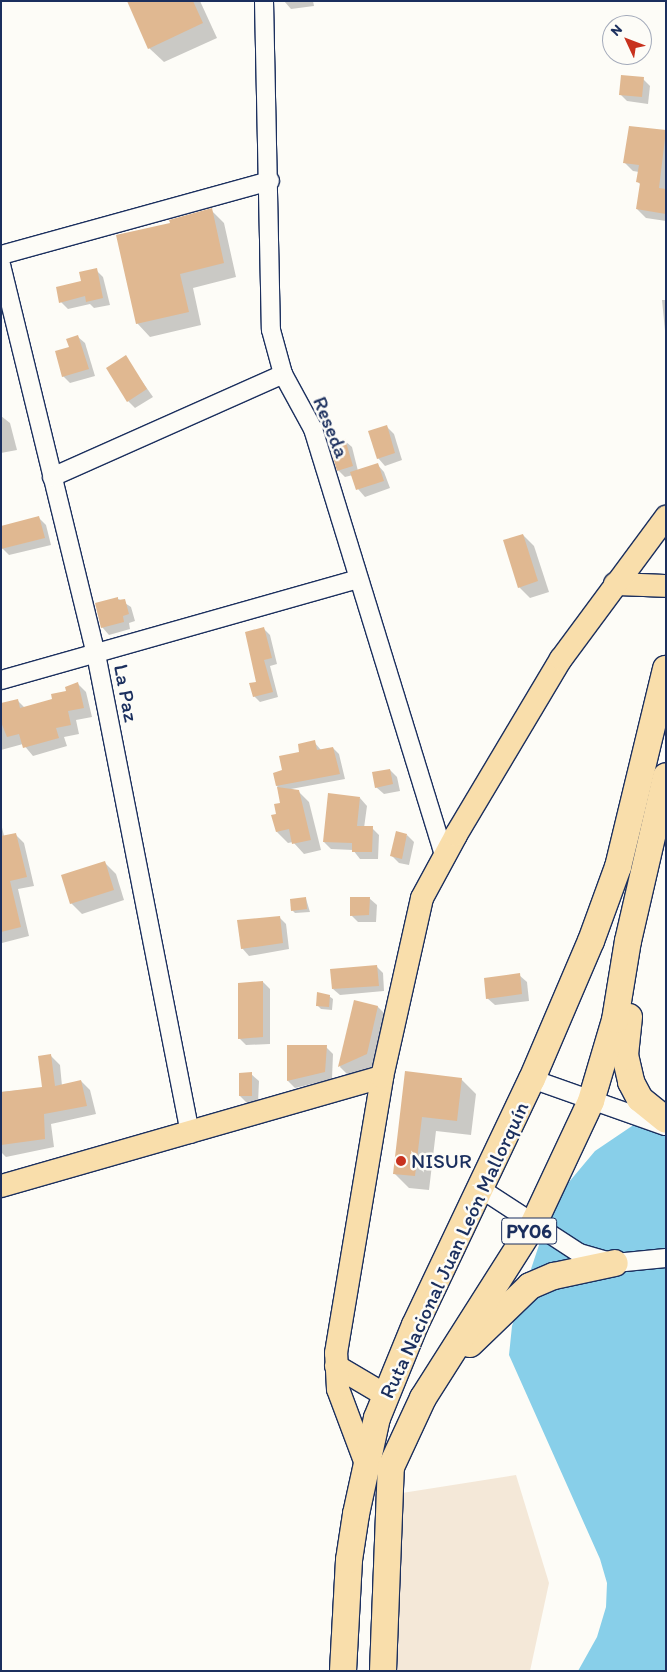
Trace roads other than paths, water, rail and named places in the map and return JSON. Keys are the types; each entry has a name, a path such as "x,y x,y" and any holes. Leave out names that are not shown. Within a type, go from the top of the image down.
{"highway":[{"name":"Ruta Nacional Juan León Mallorquín","path":"344,1671 350,1560 366,1464 385,1395 532,1080 618,867 666,669"},
{"name":"Ruta Nacional Juan León Mallorquín","path":"383,1671 391,1467 435,1377 533,1225 591,1101 615,1020 638,899 664,784"},
{"path":"638,899 637,962 625,1055 631,1082 640,1099 666,1120"},
{"path":"435,1377 530,1286 554,1276 615,1263"},
{"path":"385,1395 396,1411 391,1467"}],"main road":[{"path":"366,1464 338,1389 336,1366 382,1077 422,898 444,856 561,659 664,515"},
{"path":"615,584 666,586"},
{"path":"1,1186 190,1134 382,1077"},
{"path":"336,1366 385,1395"}],"street":[{"name":"Reseda","path":"264,1 270,181 271,330 283,374 313,429 357,579 444,856"},
{"path":"1,256 270,181"},
{"name":"La Paz","path":"1,265 96,654 190,1134"},
{"path":"52,478 283,374"},
{"path":"1,680 357,579"},
{"path":"532,1080 666,1126"},
{"path":"482,1189 533,1225 580,1253 615,1263 666,1258"}],"water":[{"path":"666,1103 666,1671 578,1671 597,1637 606,1607 607,1583 600,1559 509,1355 512,1326 551,1209 569,1182 595,1151"}],"place":[{"name":"NISUR","path":"401,1161"}]}
